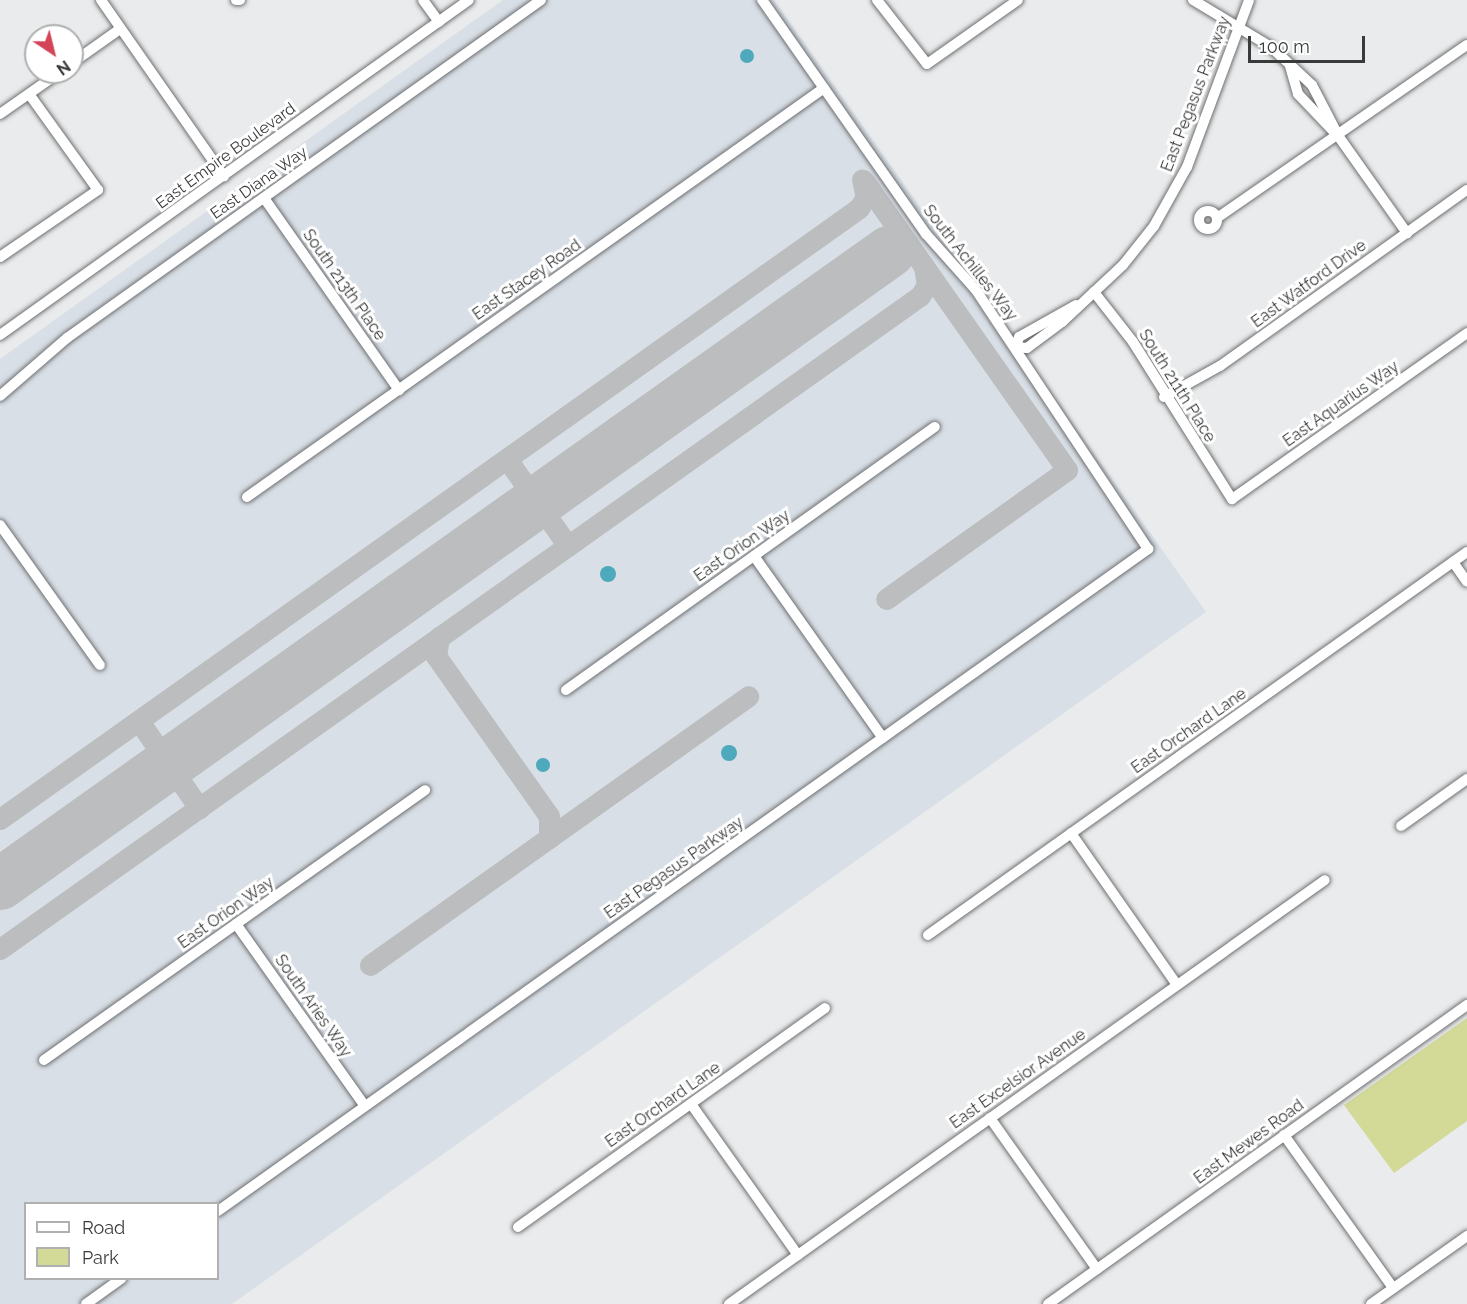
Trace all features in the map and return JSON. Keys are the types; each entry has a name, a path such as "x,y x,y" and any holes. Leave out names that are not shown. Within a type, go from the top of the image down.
{"street":[{"path":"101,0 224,176"},
{"path":"423,0 439,22"},
{"name":"East Empire Boulevard","path":"0,335 469,0"},
{"name":"East Diana Way","path":"0,396 51,349 541,0"},
{"name":"South Achilles Way","path":"762,0 926,234 966,277 1016,347 1148,549"},
{"path":"877,0 927,64 1018,0"},
{"path":"1193,0 1271,47 1314,92 1338,137"},
{"name":"East Pegasus Parkway","path":"1016,347 1027,348 1123,265 1173,196 1236,27 1249,0"},
{"path":"84,54 120,29"},
{"path":"1217,218 1338,137 1467,45"},
{"path":"1290,66 1304,99 1338,137 1407,233"},
{"path":"0,114 43,84"},
{"name":"East Stacey Road","path":"247,498 824,88"},
{"path":"1304,99 1314,92"},
{"path":"0,257 98,190 29,94"},
{"name":"East Watford Drive","path":"1164,397 1220,366 1467,190"},
{"name":"South 213th Place","path":"264,198 399,390"},
{"name":"South 211th Place","path":"1094,292 1133,342 1164,397 1232,499"},
{"name":"East Aquarius Way","path":"1232,499 1467,333"},
{"name":"East Orion Way","path":"566,690 935,427"},
{"path":"0,525 100,665"},
{"name":"East Pegasus Parkway","path":"219,1210 1148,549"},
{"name":"East Orchard Lane","path":"928,935 1467,552"},
{"path":"754,556 883,738"},
{"path":"1453,562 1467,582"},
{"path":"1401,826 1467,779"},
{"name":"East Orion Way","path":"44,1060 425,790"},
{"path":"1071,834 1177,985"},
{"name":"East Excelsior Avenue","path":"729,1304 1325,880"},
{"name":"South Aries Way","path":"236,924 365,1106"},
{"name":"East Mewes Road","path":"1048,1304 1467,1005"},
{"name":"East Orchard Lane","path":"518,1227 825,1008"},
{"path":"691,1104 798,1255"},
{"path":"990,1118 1097,1269"},
{"path":"1284,1135 1393,1288"},
{"path":"1371,1304 1467,1236"},
{"path":"86,1304 119,1280"}],"shaded area":[{"path":"503,0 774,0 1206,612 232,1304 0,1304 0,359"}],"green space":[{"path":"1467,1018 1467,1121 1394,1173 1344,1105"}],"water":[{"path":"747,49 752,51 754,56 752,61 747,63 742,61 740,56 742,51"},
{"path":"608,566 614,568 616,574 614,580 608,582 602,580 600,574 602,568"},
{"path":"729,745 737,753 729,761 721,753"},
{"path":"543,758 548,760 550,765 548,770 543,772 538,770 536,765 538,760"}],"taxiway":[{"path":"0,819 859,208 866,197 862,179"},
{"path":"864,181 1067,470 886,599"},
{"path":"0,949 920,296 927,285 924,266"},
{"path":"507,459 568,546"},
{"path":"439,637 436,656 549,816 549,838"},
{"path":"370,965 748,696"},
{"path":"139,721 199,808"}],"runway":[{"path":"0,884 889,252"}]}
